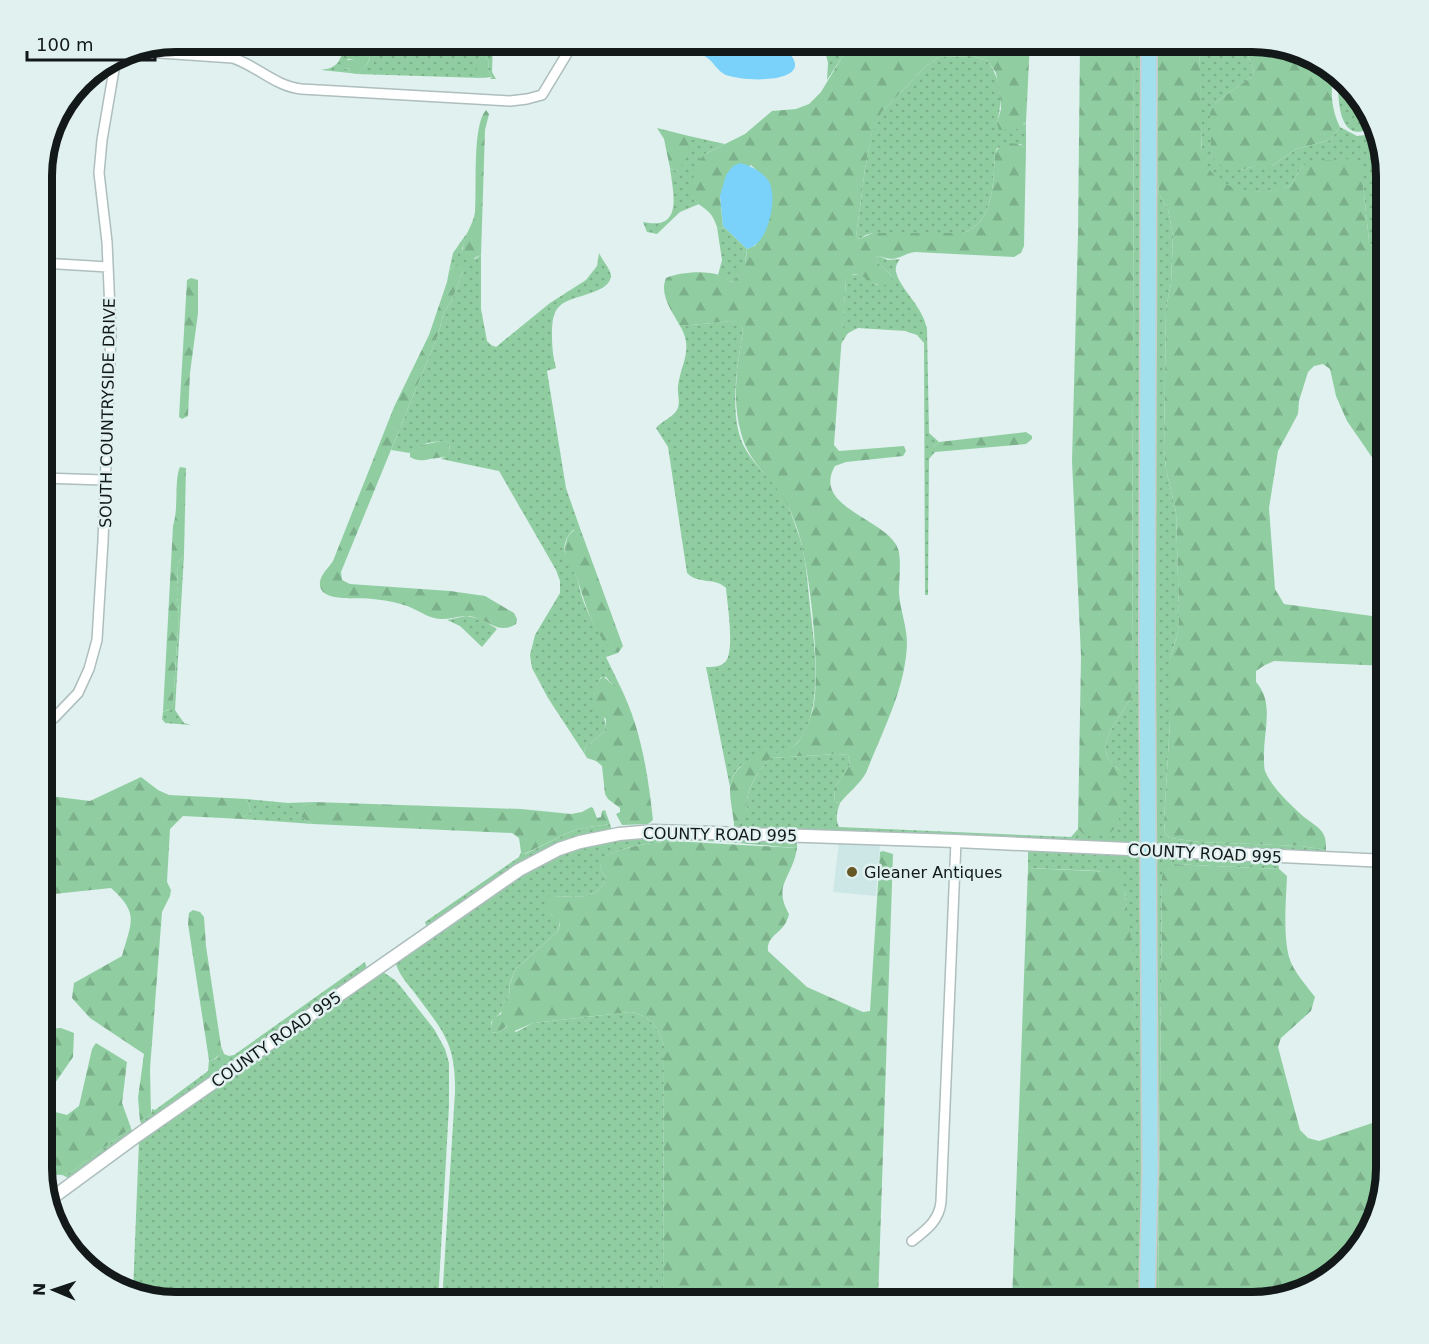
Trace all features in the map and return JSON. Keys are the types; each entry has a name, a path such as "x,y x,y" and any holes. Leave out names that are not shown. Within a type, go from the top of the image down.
{"main road":[{"path":"1147,1292 1150,1183 1149,52"}],"street":[{"path":"165,53 232,58 246,63 286,87 510,101 542,95 568,52"},
{"name":"SOUTH COUNTRYSIDE DRIVE","path":"53,718 78,693 93,659 97,640 111,333 100,167 114,69"},
{"path":"53,264 108,267"},
{"path":"53,478 104,480"},
{"name":"COUNTY ROAD 995","path":"56,1195 141,1132 519,870 559,849 580,842 619,834 654,831 956,841 1376,860"},
{"path":"912,1241 934,1221 941,1202 956,841"}],"shaded area":[{"path":"839,842 880,844 876,896 833,892"}],"green space":[{"path":"342,52 365,52 354,59 348,59 343,69 349,68 350,73 321,70 331,68"},
{"path":"363,52 370,53 369,59 357,74 350,73 349,68 341,67 344,61 354,59"},
{"path":"368,52 483,52 479,59 478,76 481,78 357,74 368,62"},
{"path":"489,52 486,58 489,61 488,70 492,77 478,76 477,64 482,53"},
{"path":"493,52 492,72 496,79 490,79 492,77 488,70 489,61 486,58"},
{"path":"825,52 847,52 827,80 828,63"},
{"path":"847,52 1030,52 1026,122 1019,129 999,130 997,123 1001,109 996,73 988,61 973,56 939,57 925,67 881,113 872,133 856,237 859,239 873,233 963,233 973,228 987,210 992,188 995,153 1001,146 1013,143 1026,148 1024,246 1021,253 1014,257 915,252 895,259 879,256 876,261 892,276 891,284 878,285 857,274 853,274 846,280 834,445 839,451 904,446 906,451 903,456 846,462 835,466 830,481 833,493 842,503 883,531 893,541 899,552 899,593 906,630 906,660 892,710 866,773 840,803 835,802 834,789 850,764 848,755 771,758 752,783 744,823 734,823 730,786 736,771 756,755 765,751 773,754 787,750 796,744 812,713 816,671 807,569 791,512 781,494 752,458 741,433 736,407 743,329 740,323 733,321 680,326 667,303 664,284 666,278 685,273 713,273 732,282 739,274 745,263 747,249 756,245 767,180 751,165 720,196 722,229 717,227 708,211 694,201 692,182 699,161 705,154 745,134 772,111 796,109 809,104 821,92"},
{"path":"1080,52 1134,52 1132,695 1114,724 1106,743 1106,753 1111,762 1121,771 1123,793 1119,820 1112,831 1099,835 1084,835 1078,829 1081,656 1072,461"},
{"path":"1134,52 1148,52 1143,844 734,828 734,823 743,823 750,789 759,772 771,758 838,754 848,755 850,764 834,789 835,802 840,803 837,815 839,827 1071,837 1078,829 1084,835 1121,771 1111,762 1106,753 1106,743 1114,724 1132,695"},
{"path":"1150,52 1157,52 1157,176 1159,194 1168,209 1173,236 1171,283 1166,308 1164,449 1176,512 1179,611 1178,632 1170,659 1165,833 1170,838 1200,842 1302,846 1326,850 1326,854 1151,846"},
{"path":"1157,52 1199,52 1203,154 1210,170 1228,185 1252,191 1290,186 1303,165 1317,161 1347,159 1363,167 1369,241 1376,254 1376,463 1347,421 1336,396 1330,369 1323,364 1314,366 1308,372 1299,401 1298,414 1278,451 1269,508 1275,589 1284,604 1376,615 1376,666 1274,661 1256,671 1256,682 1262,690 1267,708 1265,771 1282,796 1322,832 1326,850 1302,846 1200,842 1170,838 1165,833 1170,659 1178,632 1179,611 1176,512 1164,449 1166,308 1171,283 1173,236 1168,209 1159,194"},
{"path":"1199,52 1247,52 1254,71 1251,77 1215,103 1241,170 1255,166 1272,166 1296,149 1330,140 1340,127 1357,136 1368,133 1376,168 1376,254 1369,241 1363,167 1303,165 1290,186 1270,191 1248,191 1227,186 1219,180 1210,171 1202,156"},
{"path":"1247,52 1277,55 1300,62 1332,82 1332,99 1340,127 1330,140 1296,149 1272,166 1227,170 1215,161 1211,148 1210,113 1215,103 1251,77 1254,71"},
{"path":"973,56 988,61 996,76 1000,91 997,123 1024,125 1026,122 1026,148 1020,144 997,148 987,210 973,228 963,233 873,233 859,239 856,237 865,169 872,132 880,114 925,67 939,57"},
{"path":"1338,87 1356,108 1367,129 1354,131 1348,128 1340,111"},
{"path":"486,110 489,114 485,130 481,255 470,260 464,256 463,245 474,218 477,143"},
{"path":"657,128 689,136 686,155 677,171 670,168 664,139"},
{"path":"689,136 725,144 705,154 694,201 699,204 680,212 657,234 647,232 643,222 665,221 670,215 674,198 670,168 677,171 689,142"},
{"path":"723,226 747,249 744,269 732,282 718,275 722,260 717,227 722,229"},
{"path":"467,233 462,249 475,259 481,255 481,309 487,341 496,347 550,303 586,280 597,266 599,253 611,275 608,283 602,288 569,300 555,312 552,333 556,368 547,371 566,488 581,531 573,530 568,537 565,544 566,556 594,625 618,653 606,657 620,686 612,684 606,677 601,677 596,687 595,701 604,716 605,731 585,748 584,753 548,698 532,668 530,655 535,635 560,593 560,581 556,570 499,471 441,459 450,448 449,442 428,443 410,453 391,450 438,335 444,312 452,300 463,271 455,265 449,271 453,253"},
{"path":"879,256 888,260 900,259 896,268 898,278 921,312 927,329 929,433 939,442 933,447 935,452 929,459 928,595 925,595 924,343 917,335 905,331 858,328 848,333 841,344 846,280 849,275 861,274 877,285 892,276 876,261"},
{"path":"460,264 463,271 452,300 444,312 438,335 341,572 342,580 350,584 450,591 485,596 514,613 517,619 516,624 503,628 472,617 434,618 408,606 389,601 330,596 324,593 320,585 321,577 333,561 394,407 429,335 449,271 455,265"},
{"path":"191,278 198,280 198,313 190,373 188,416 182,419 179,417 187,280"},
{"path":"740,322 743,329 735,407 740,437 754,462 785,500 800,538 804,554 814,642 815,676 808,724 797,743 789,749 759,757 740,766 730,787 706,667 720,665 728,658 730,639 726,588 717,583 697,579 687,573 668,447 656,428 673,415 678,407 678,386 686,349 684,334 680,326"},
{"path":"1026,432 1032,436 1032,439 1026,444 935,452 933,450 939,442"},
{"path":"442,441 449,442 449,452 445,457 422,460 410,457 415,447"},
{"path":"180,467 186,468 184,555 178,563 179,614 173,704 171,708 163,712 173,526"},
{"path":"577,529 581,531 623,646 618,653 610,647 597,630 577,578 567,561 566,542 570,534"},
{"path":"184,555 175,710 184,723 191,725 165,723 162,719 163,712 173,704 179,614 178,563"},
{"path":"466,616 481,619 497,629 482,647 460,626 447,620"},
{"path":"603,676 612,684 620,686 633,718 646,768 653,820 648,824 622,825 616,814 620,812 620,808 605,794 602,766 587,758 584,753 585,748 605,731 606,719 594,710 596,687"},
{"path":"141,777 169,795 247,799 251,811 242,819 183,816 170,829 167,882 171,890 162,912 150,1069 151,1114 140,1121 138,1098 144,1054 90,1018 72,998 74,983 122,956 130,926 130,912 111,888 53,895 53,796 90,801"},
{"path":"247,799 288,803 314,802 302,806 301,817 313,824 242,819 251,811"},
{"path":"314,802 521,809 571,814 591,807 597,818 601,817 602,811 605,810 610,824 570,832 524,854 521,852 519,838 512,833 313,824 301,817 298,812 302,806"},
{"path":"610,824 612,831 581,837 427,928 425,922 519,857 521,852 525,854 582,828"},
{"path":"638,837 797,840 797,848 724,842 670,841 622,849 602,858 600,868 606,878 596,892 582,896 549,896 551,915 557,916 560,920 558,931 515,970 510,983 509,996 503,1003 502,1011 491,1022 491,1033 499,1032 508,1026 516,1032 533,1023 631,1012 643,1016 656,1028 664,1046 663,1292 443,1292 455,1092 453,1061 450,1048 440,1027 403,977 395,961 519,876 550,859 588,844"},
{"path":"673,841 797,848 783,888 784,904 789,914 784,926 770,941 768,951 807,987 863,1012 870,1011 880,852 893,854 878,1292 663,1292 664,1046 656,1028 643,1016 631,1012 533,1023 512,1032 507,1026 499,1032 491,1033 492,1021 501,1014 503,1003 509,996 515,970 558,931 559,920 546,911 546,899 549,896 582,896 596,892 606,878 600,868 601,858 636,846"},
{"path":"1028,849 1142,854 1145,955 1142,1292 1134,1292 1135,1018 1132,957 1125,893 1100,871 1028,868"},
{"path":"1152,854 1278,861 1279,869 1173,864 1162,876 1158,1292 1152,1292"},
{"path":"1167,865 1279,869 1287,876 1285,928 1289,957 1297,973 1315,997 1311,1011 1281,1038 1278,1047 1300,1130 1308,1138 1319,1141 1376,1122 1374,1192 1360,1230 1346,1249 1321,1271 1285,1287 1253,1292 1158,1292 1162,876"},
{"path":"1028,868 1114,872 1122,879 1127,904 1135,1007 1134,1292 1012,1292"},
{"path":"193,910 200,912 204,917 206,946 221,1046 220,1054 212,1061 209,1060 188,924 189,913"},
{"path":"365,962 367,969 143,1127 140,1121 151,1114 152,1109 155,1110 208,1071 209,1060 212,1061 218,1057 221,1046 224,1054 234,1055"},
{"path":"380,970 395,980 434,1029 445,1049 449,1063 449,1106 439,1292 176,1292 133,1284 139,1140"},
{"path":"53,1028 61,1028 74,1033 73,1057 53,1086"},
{"path":"96,1043 127,1062 122,1103 131,1128 71,1172 53,1175 53,1111 67,1115 79,1106 92,1049"},
{"path":"131,1128 133,1134 71,1179 62,1175 71,1172"}],"water":[{"path":"697,52 788,52 795,65 791,72 781,77 752,79 726,75 709,59"},
{"path":"740,163 756,169 768,180 772,195 771,214 765,233 755,245 747,249 723,226 720,196 726,175 733,166"}],"place":[{"name":"Gleaner Antiques","path":"852,872"}]}
